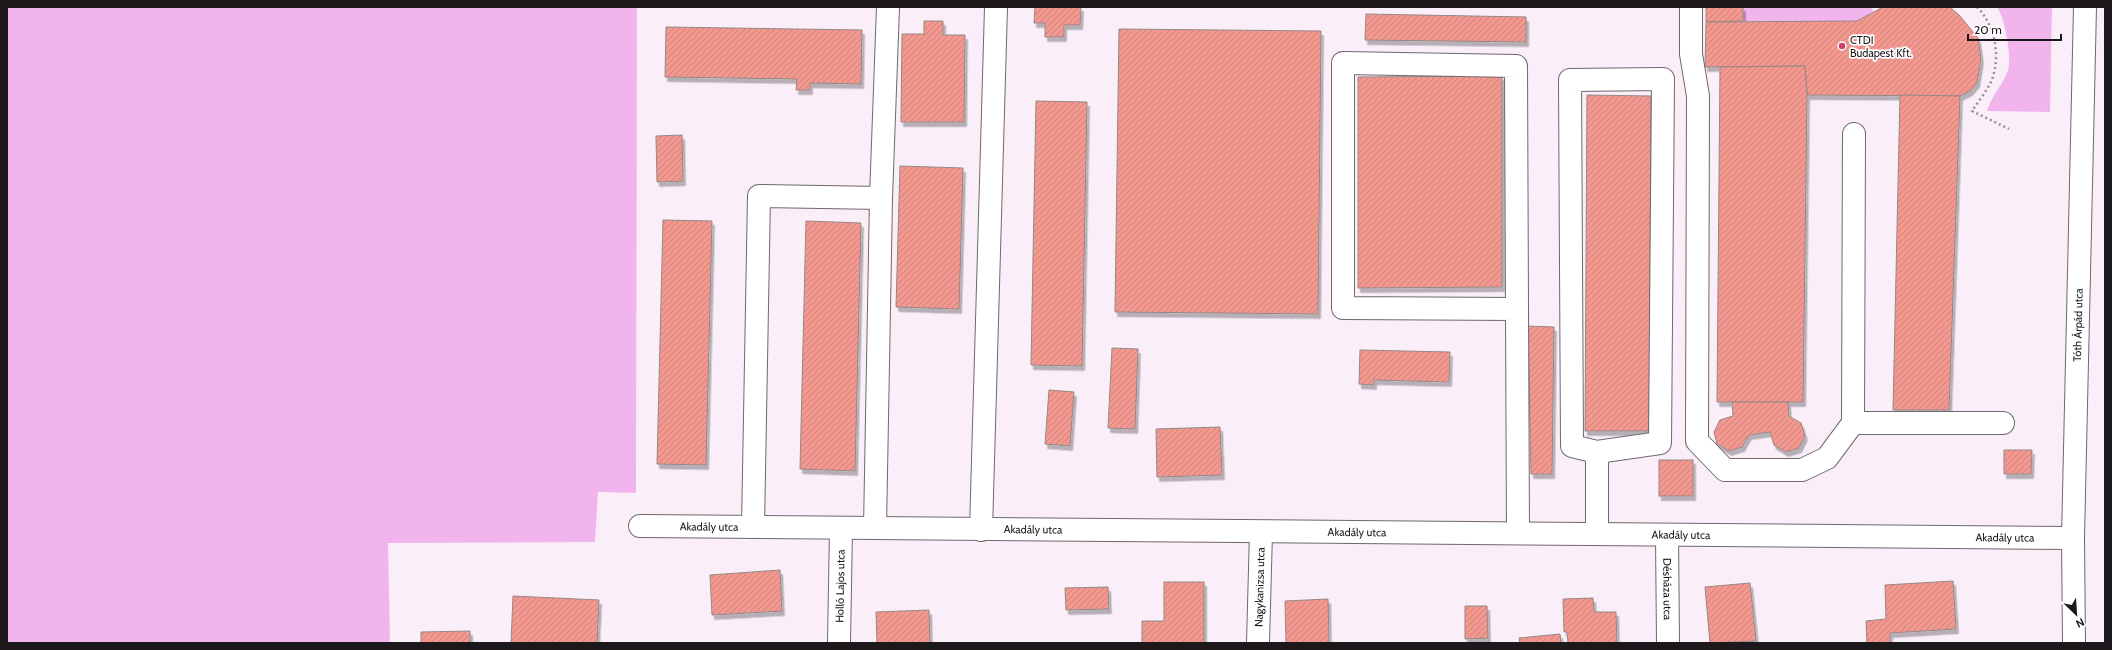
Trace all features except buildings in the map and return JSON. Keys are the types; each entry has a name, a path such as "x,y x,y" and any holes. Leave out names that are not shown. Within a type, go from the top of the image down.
{"street":[{"path":"875,528 881,198 888,7"},
{"path":"981,530 996,7"},
{"path":"1691,7 1691,54 1698,96 1697,441 1725,470 1802,470 1827,458 1853,423 1854,134"},
{"name":"Tóth Árpád utca","path":"2074,643 2073,538 2085,7"},
{"path":"1517,309 1343,308 1343,63 1516,66 1518,533"},
{"path":"1663,79 1660,443 1597,452 1572,446 1570,80 1663,79"},
{"path":"753,527 759,196 881,198"},
{"path":"1853,423 2003,423"},
{"path":"1597,452 1597,534"},
{"name":"Akadály utca","path":"640,526 2073,538"},
{"name":"Holló Lajos utca","path":"839,643 841,528"},
{"name":"Nagykanizsa utca","path":"1258,643 1261,532"},
{"name":"Désháza utca","path":"1667,535 1668,643"}],"path":[{"path":"1977,7 1983,13 1993,32 1996,68 1990,84 1972,111 2009,129"}],"shaded area":[{"path":"7,7 637,7 636,493 598,492 595,542 388,543 390,643 7,643"},
{"path":"1743,7 1872,7 1873,12 1857,21 1743,21"},
{"path":"1997,7 2052,7 2050,112 1987,111 1991,100 2006,75 2009,64 2005,29"}],"place":[{"name":"CTDI Budapest Kft.","path":"1842,46"}]}
